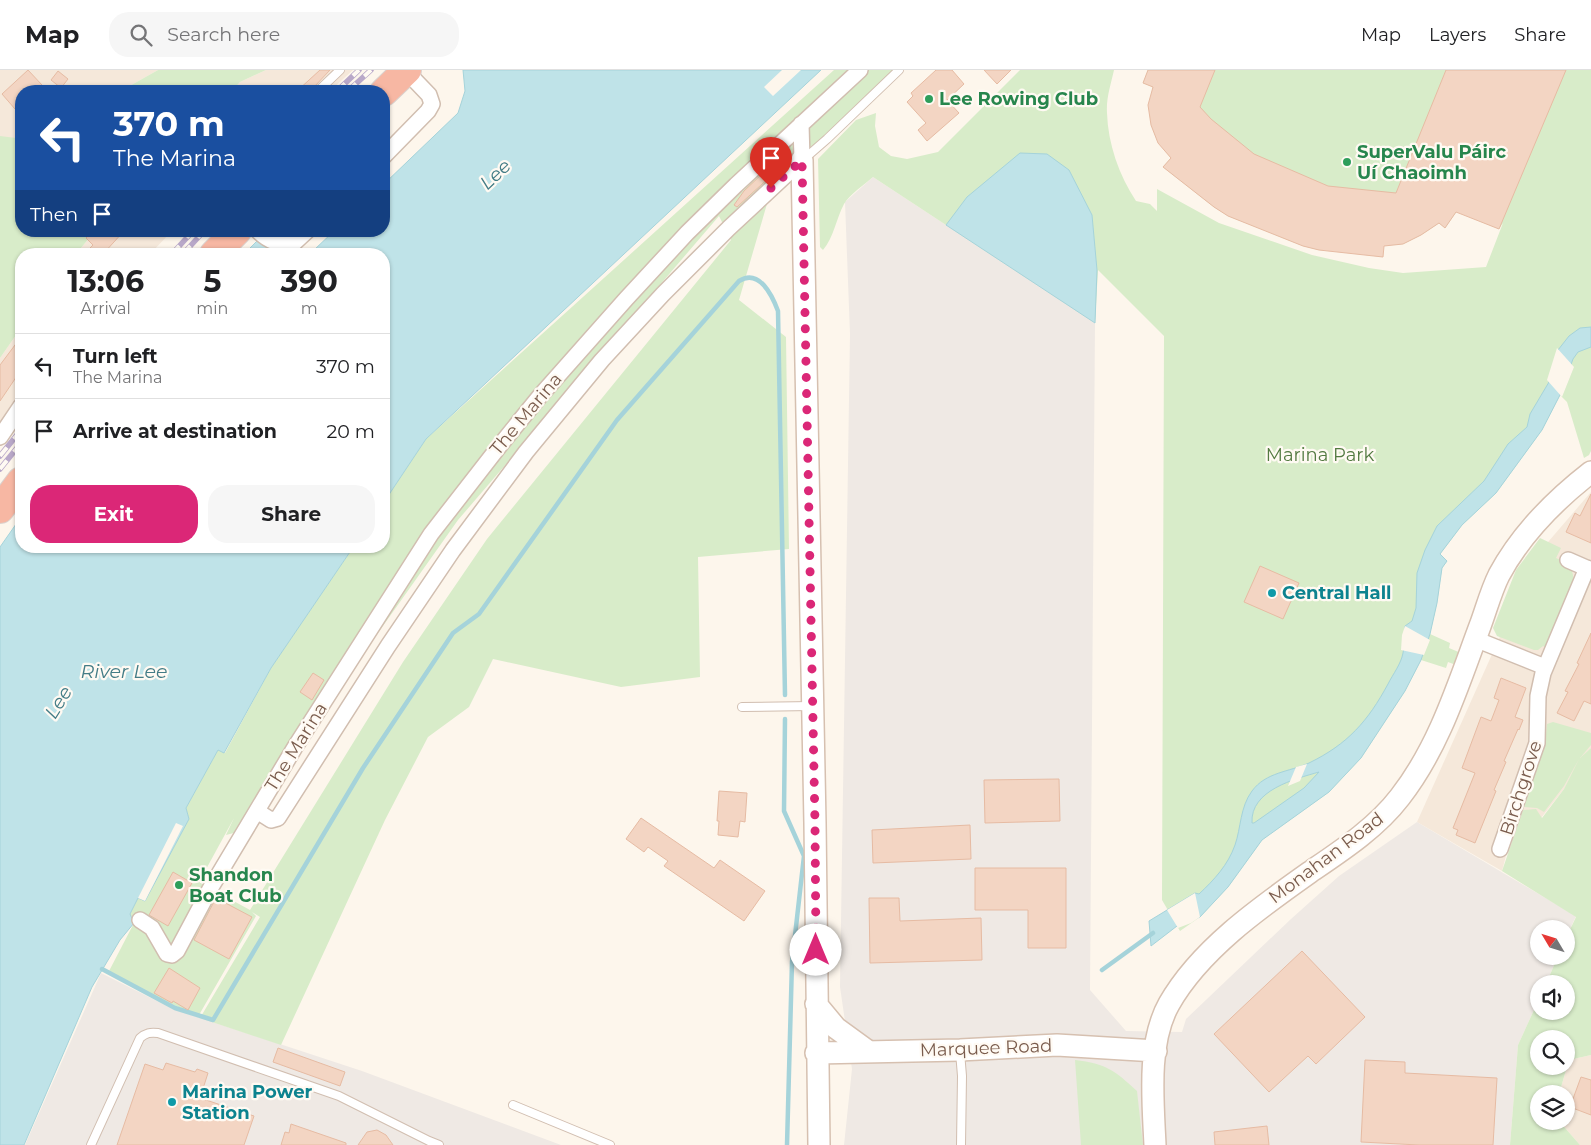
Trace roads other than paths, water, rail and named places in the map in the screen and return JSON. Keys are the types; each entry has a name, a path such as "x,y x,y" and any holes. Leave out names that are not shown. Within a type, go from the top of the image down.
{"highway":[{"path":"390,86 406,71"},
{"path":"220,248 231,237"},
{"path":"0,509 15,489"}],"street":[{"name":"The Marina","path":"140,920 152,928 167,954 172,956 177,951 210,888 295,747 431,534 501,444 614,313 681,240 736,184 860,70"},
{"path":"390,150 428,111 432,104 429,95 406,71"},
{"path":"801,124 819,1145"},
{"name":"The Marina","path":"257,811 271,820 278,818 388,646 453,550 526,452 602,360 663,294 729,228 802,160"},
{"path":"267,237 279,244 293,244 301,237"},
{"path":"0,437 15,415"},
{"name":"Monahan Road","path":"1155,1145 1153,1090 1156,1051 1161,1022 1168,1006 1184,983 1216,947 1256,912 1364,833 1385,815 1400,797 1420,770 1441,727 1498,577 1541,517 1591,472"},
{"name":"Birchgrove","path":"1500,849 1537,743 1538,696 1545,667 1589,569 1568,560"},
{"path":"1475,639 1545,667"},
{"path":"816,1004 836,1028 869,1052"},
{"name":"Marquee Road","path":"816,1053 960,1050 1057,1045 1156,1051"}],"lane":[{"path":"324,85 340,70"},
{"path":"802,160 827,139 899,70"},
{"path":"742,707 812,706"},
{"path":"91,1145 140,1038 146,1033 151,1032 339,1096 439,1145"},
{"path":"960,1050 962,1076 961,1145"},
{"path":"513,1106 610,1145"}],"water":[{"name":"Lee","path":"463,70 821,70 426,439 390,493 390,248 316,248 328,237 390,237 390,178 458,113 465,91"},
{"path":"1020,153 1047,154 1069,170 1092,215 1097,270 1095,323 946,225 967,197"},
{"path":"261,237 278,237 291,248 250,248"},
{"path":"1591,327 1591,347 1578,352 1573,359 1560,395 1542,430 1496,493 1462,525 1440,554 1447,561 1442,568 1430,634 1421,660 1405,691 1361,758 1329,792 1262,840 1228,887 1200,917 1177,926 1151,946 1149,921 1195,893 1199,894 1224,866 1235,845 1245,804 1252,791 1271,776 1309,763 1335,748 1356,730 1373,709 1402,657 1405,626 1412,621 1416,608 1417,573 1425,550 1437,526 1484,481 1508,444 1527,427 1530,414 1549,382 1558,350 1569,336 1580,328","holes":["1319,772 1304,788 1254,823 1252,823 1253,812 1258,802 1266,794 1298,778"]},
{"name":"River Lee","path":"15,526 15,553 349,553 271,668 224,753 218,750 186,808 189,819 145,901 138,898 130,914 134,923 120,940 92,987 24,1145 0,1145 0,547"}],"waterway":[{"path":"102,969 175,1008 213,1020 363,768 453,633 479,614 617,420 739,281 746,278 753,278 764,285 778,311 785,695"},
{"path":"785,719 784,811 804,856 792,962 787,1145"},
{"path":"1102,970 1153,933"}],"railway":[{"path":"343,85 359,70"},
{"path":"355,85 371,70"},
{"path":"177,248 188,237"},
{"path":"188,248 199,237"},
{"path":"0,456 15,437"},
{"path":"0,469 15,450"}],"place":[{"name":"Lee Rowing Club","path":"929,99"},
{"name":"SuperValu Páirc Uí Chaoimh","path":"1347,162"},
{"name":"Central Hall","path":"1272,593"},
{"name":"Shandon Boat Club","path":"179,885"},
{"name":"Marina Power Station","path":"172,1102"}],"park label":[{"name":"Marina Park","path":"1320,455"}]}
